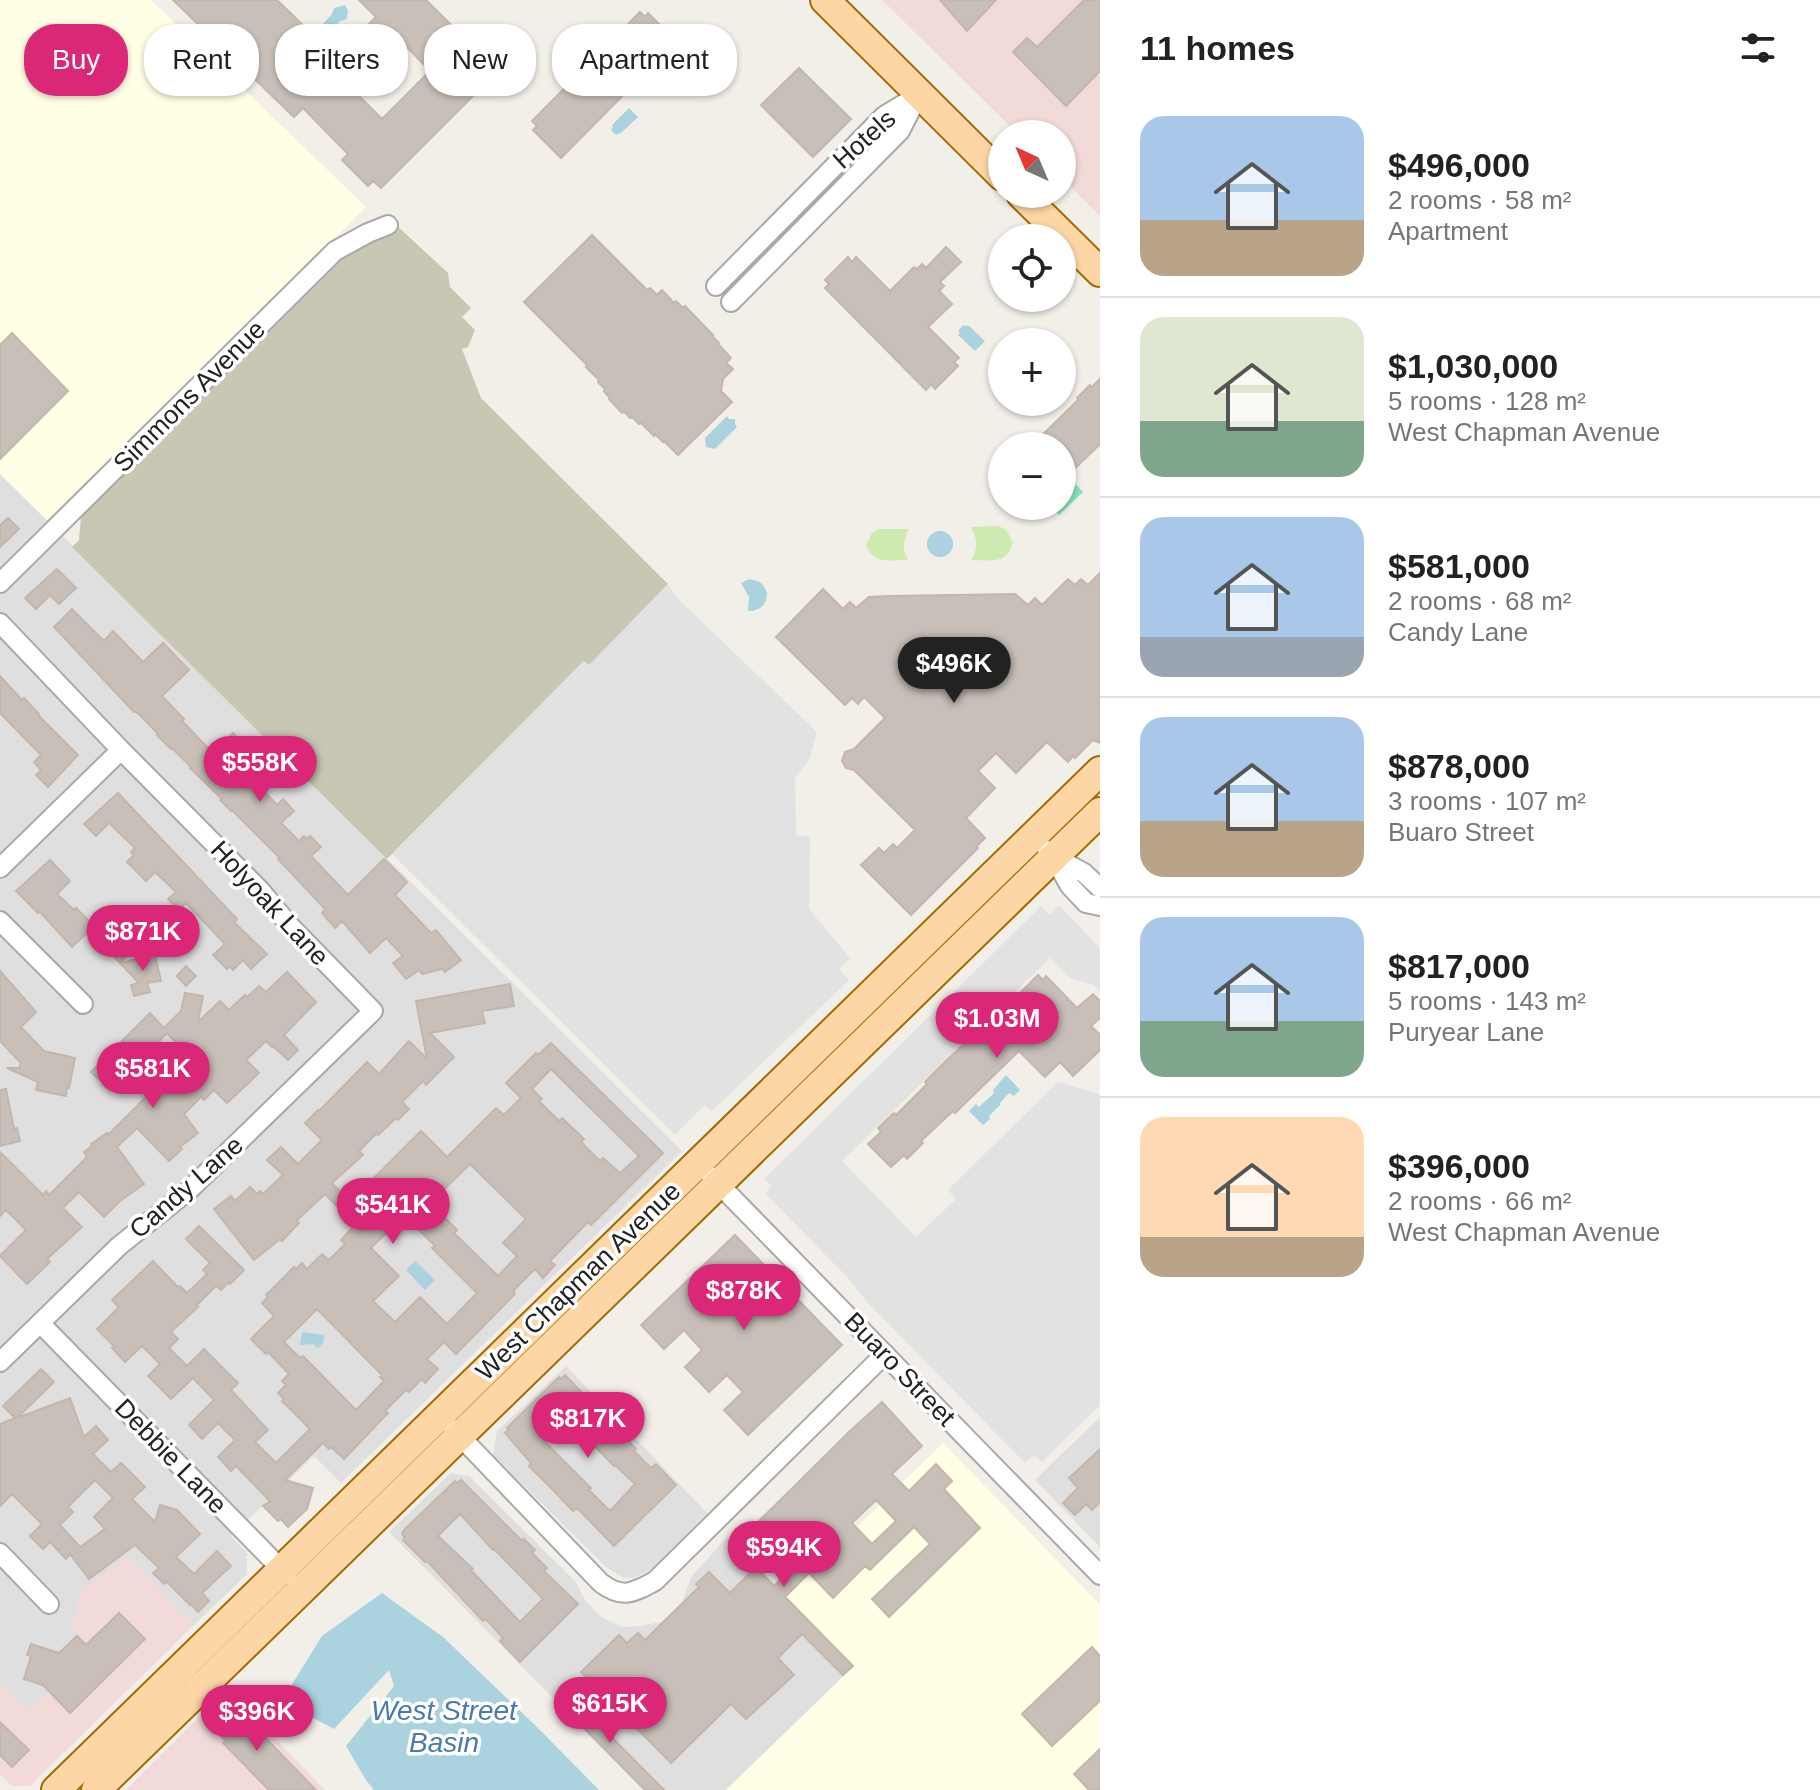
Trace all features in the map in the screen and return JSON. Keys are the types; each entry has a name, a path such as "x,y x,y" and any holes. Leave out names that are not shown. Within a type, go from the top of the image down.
{"main road":[{"path":"825,0 988,162"},
{"path":"1035,208 1100,272"},
{"name":"West Chapman Avenue","path":"56,1790 291,1579 709,1173 1044,846 1100,771"},
{"name":"West Chapman Avenue","path":"1044,846 1100,812"},
{"name":"West Chapman Avenue","path":"96,1790 291,1579"}],"street":[{"name":"Hotels","path":"716,286 884,116 919,94"},
{"name":"Hotels","path":"731,302 900,131 919,94"},
{"name":"Simmons Avenue","path":"0,583 335,251 388,225"},
{"name":"Holyoak Lane","path":"0,623 373,1011"},
{"path":"0,868 121,750"},
{"path":"1044,846 1100,888"},
{"path":"1044,846 1070,886 1086,903 1100,906"},
{"path":"0,921 83,1004"},
{"name":"Candy Lane","path":"0,1362 119,1246 188,1191 373,1011"},
{"name":"Buaro Street","path":"709,1173 1096,1564"},
{"name":"Debbie Lane","path":"40,1323 291,1579"},
{"path":"450,1425 601,1583 620,1593 634,1591 655,1581 885,1354"},
{"path":"0,1553 49,1604"}],"shaded area":[{"path":"0,0 151,0 176,24 144,24 144,96 251,96 366,207 47,520 0,474"},
{"path":"882,0 1100,0 1100,216 1076,192 1076,120 1004,120"},
{"path":"394,223 448,273 450,287 471,308 462,317 475,330 468,347 462,349 481,398 668,584 589,666 584,661 387,859 72,547 79,540 82,505 337,255"},
{"path":"0,474 682,1151 341,1483 314,1456 231,1536 248,1554 245,1557 247,1574 194,1625 127,1557 79,1600 78,1612 92,1649 29,1712 0,1683"},
{"path":"668,584 678,599 817,732 809,761 795,777 796,835 810,837 809,909 850,958 839,969 849,980 712,1111 705,1105 675,1135 392,854 584,661 589,665"},
{"path":"1059,905 1100,948 1100,991 1092,984 1071,979 1050,958 842,1161 916,1237 956,1199 948,1190 1058,1082 1100,1096 1100,1405 1042,1462 1034,1455 1025,1463 765,1193 772,1186 764,1179 1041,906 1049,915"},
{"path":"566,1366 707,1513 653,1568 634,1578 622,1577 606,1567 493,1455 497,1431"},
{"path":"1100,1417 1100,1547 1035,1480"},
{"path":"943,1443 1100,1605 1100,1790 726,1790 854,1666 786,1596"},
{"path":"451,1473 469,1476 575,1581 585,1600 607,1620 623,1627 661,1622 682,1603 691,1577 728,1536 854,1666 726,1790 644,1790 389,1532"},
{"path":"127,1557 194,1625 30,1786 12,1786 0,1774 0,1683 29,1711 92,1649 70,1625 78,1612 79,1592"},
{"path":"227,1689 325,1790 126,1790"}],"green space":[{"path":"1076,484 1083,492 1076,499"},
{"path":"999,526 1006,530 1013,542 1007,555 997,560 971,560 976,544 971,527"},
{"path":"878,529 909,529 904,544 908,560 883,560 873,556 866,545"}],"water":[{"path":"345,5 347,19 337,24 323,24 332,14 334,8"},
{"path":"629,108 638,117 616,135 611,130 612,125"},
{"path":"963,325 968,325 985,341 975,351 958,335"},
{"path":"727,416 735,419 737,427 715,449 706,447 705,438"},
{"path":"940,531 949,535 953,544 949,553 940,557 931,553 927,544 931,535"},
{"path":"747,580 760,582 767,593 764,604 756,610 748,611 749,597 741,583"},
{"path":"1006,1075 1020,1090 1014,1096 1009,1093 983,1125 969,1111 976,1104 979,1107 994,1093 993,1090"},
{"path":"415,1261 435,1280 425,1290 406,1270"},
{"path":"302,1332 324,1335 324,1342 318,1348 313,1344 300,1345"},
{"name":"West Street Basin","path":"382,1593 443,1637 599,1790 374,1790 346,1746 394,1686 389,1670 334,1729 304,1713 291,1686 322,1636"}],"building":[{"path":"173,0 277,0 302,24 275,24 275,96 359,96 382,119 424,77 424,96 473,96 381,188 373,181 368,186 342,160 348,154 303,108 294,117 259,83 259,24 198,24"},
{"path":"359,0 426,0 450,24 424,24 424,65 408,48 408,24 369,24 376,17"},
{"path":"940,0 996,0 967,31"},
{"path":"1084,0 1100,0 1100,71 1066,106 1013,52 1027,38 1037,47"},
{"path":"640,12 645,17 648,13 659,24 628,24"},
{"path":"799,68 851,119 813,157 761,105"},
{"path":"557,96 622,96 561,158 533,130 537,126 532,121"},
{"path":"592,235 647,290 650,288 657,295 662,290 674,303 676,301 683,308 685,306 731,358 726,363 733,369 723,379 721,391 732,402 678,455 641,423 624,411 622,413 588,366 524,302"},
{"path":"946,247 961,262 940,282 944,286 939,291 952,304 928,327 959,358 954,362 958,366 935,389 931,384 926,390 825,288 829,284 825,280 848,257 852,262 856,257 890,291 914,267 917,269 922,264 926,268"},
{"path":"12,333 68,391 0,459 0,345"},
{"path":"1100,379 1100,444 1076,467 1076,432 1045,432 1062,416 1076,416 1077,398 1090,385 1092,387"},
{"path":"8,518 19,529 0,547 0,525"},
{"path":"57,569 76,588 59,604 50,595 36,609 25,598"},
{"path":"1100,573 1100,743 1093,740 1068,762 1047,742 1016,773 996,753 978,771 995,788 966,818 985,838 911,915 861,865 879,848 884,853 893,844 897,848 915,830 842,761 845,752 854,749 885,718 864,697 858,704 852,698 845,705 776,637 823,589 843,609 850,602 856,608 869,597 889,596 1015,594 1028,605 1035,598 1042,605 1068,579 1075,585 1081,579 1088,585"},
{"path":"72,609 104,641 113,631 143,662 163,643 189,670 162,696 184,719 182,721 213,753 233,733 241,741 231,752 277,805 283,799 294,811 281,823 299,841 304,836 307,839 310,836 321,847 311,856 348,895 384,859 407,882 395,895 431,933 436,930 461,960 445,972 442,969 422,974 419,970 406,979 393,963 403,956 386,938 370,953 342,921 335,928 322,913 325,909 280,858 54,627"},
{"path":"0,676 78,755 48,787 36,775 41,770 34,762 41,755 0,713"},
{"path":"118,793 237,919 234,922 267,954 251,969 243,960 233,970 230,966 227,969 213,955 225,944 186,903 179,910 168,899 176,892 155,872 146,881 127,862 134,855 131,852 135,848 109,823 96,836 84,824"},
{"path":"50,860 70,881 57,894 94,926 72,947 16,891"},
{"path":"113,917 129,933 133,929 144,939 120,963 94,935"},
{"path":"155,955 161,981 147,983 150,992 134,996 131,985 139,983 120,963"},
{"path":"186,966 196,976 186,986 177,976"},
{"path":"0,971 36,1012 21,1027 44,1051 75,1058 66,1096 36,1090 38,1082 7,1068 19,1068 21,1063 0,1041"},
{"path":"287,972 316,1002 284,1035 298,1050 288,1060 266,1041 246,1060 259,1073 227,1103 214,1090 204,1100 201,1097 184,1114 198,1133 180,1147 182,1149 169,1161 137,1128 117,1147 144,1184 104,1217 79,1192 63,1208 82,1227 47,1259 50,1262 27,1284 0,1256 26,1230 6,1210 0,1216 0,1152 43,1195 46,1191 49,1195 87,1157 84,1152 91,1144 108,1135 147,1096 145,1093 189,1056 167,1033 119,1082 111,1073 102,1082 91,1072 150,1013 164,1028 181,1011 185,993 203,996 198,1022 220,1001 229,1010 259,986 266,992"},
{"path":"1038,975 1043,980 1046,976 1077,1008 1093,994 1100,1001 1100,1018 1091,1026 1100,1035 1100,1050 1073,1076 1060,1062 1045,1077 1019,1051 921,1141 923,1143 907,1159 904,1155 891,1167 868,1144 881,1132 878,1128 894,1113 896,1115 941,1066"},
{"path":"510,984 514,1006 482,1011 485,1023 430,1033 454,1057 426,1085 423,1081 402,1102 409,1109 377,1133 359,1151 363,1155 332,1183 350,1202 421,1131 447,1157 496,1108 504,1115 521,1098 506,1083 536,1053 538,1055 551,1043 663,1153 550,1261 555,1265 543,1278 535,1269 456,1354 444,1342 427,1359 438,1369 425,1383 422,1379 409,1392 406,1390 344,1459 323,1443 285,1480 313,1488 307,1509 288,1527 263,1506 270,1501 236,1466 231,1471 218,1457 235,1440 218,1423 202,1439 189,1425 214,1400 193,1378 171,1399 148,1376 160,1364 142,1346 125,1362 97,1329 119,1307 112,1300 153,1261 187,1293 207,1274 203,1270 210,1263 186,1239 199,1226 244,1270 221,1290 216,1286 171,1332 178,1339 169,1348 187,1366 204,1349 238,1383 231,1390 268,1430 255,1442 276,1463 310,1429 278,1393 286,1385 282,1381 289,1374 251,1339 274,1316 262,1303 268,1297 266,1295 294,1267 296,1269 302,1263 307,1269 322,1254 329,1260 345,1244 341,1240 355,1225 325,1194 297,1220 299,1223 282,1241 280,1239 254,1260 214,1209 231,1196 235,1201 250,1187 257,1194 260,1191 263,1194 283,1175 267,1160 281,1147 298,1164 322,1140 305,1123 367,1062 379,1074 409,1041 427,1059 416,1001","holes":["551,1069 639,1156 620,1173 603,1158 600,1161 581,1142 584,1139 562,1118 559,1121 532,1089","470,1164 526,1219 503,1243 517,1256 498,1276 454,1233 457,1230 430,1203","404,1215 477,1293 447,1324 420,1297 395,1322 373,1301 399,1276 371,1248","317,1309 382,1375 380,1377 384,1381 356,1410 303,1356 300,1358 284,1342"]},
{"path":"6,1089 14,1129 17,1128 20,1141 0,1146 0,1090"},
{"path":"735,1235 842,1345 748,1435 724,1410 743,1392 727,1375 709,1392 685,1367 702,1350 684,1330 664,1349 641,1325"},
{"path":"41,1369 54,1382 17,1418 70,1398 84,1437 96,1426 108,1440 93,1454 111,1472 121,1463 145,1487 132,1499 155,1522 160,1505 177,1510 200,1534 176,1557 194,1574 217,1551 231,1566 202,1593 209,1601 198,1612 153,1573 159,1568 135,1545 89,1579 70,1554 66,1559 50,1542 43,1549 30,1536 42,1524 12,1494 0,1506 0,1424 15,1418 3,1406","holes":["95,1480 113,1498 94,1517 105,1529 80,1547 60,1525 73,1512 68,1507"]},
{"path":"565,1375 651,1468 656,1464 676,1485 614,1546 581,1512 576,1508 573,1511 529,1466 531,1463 505,1433 559,1377 561,1379","holes":["562,1413 635,1484 610,1511 538,1435"]},
{"path":"882,1402 922,1446 892,1474 909,1491 936,1464 952,1481 944,1489 980,1528 889,1617 872,1599 930,1544 914,1527 870,1570 865,1566 833,1598 809,1573 785,1597 853,1666 843,1675 802,1634 778,1658 794,1675 746,1719 731,1704 671,1763 581,1672 619,1635 627,1643 638,1633 645,1640 699,1587 696,1584 709,1572 730,1593 756,1567 774,1586 799,1562 759,1521","holes":["876,1500 896,1521 872,1544 852,1523"]},
{"path":"1100,1449 1100,1502 1092,1510 1086,1504 1075,1515 1063,1503 1078,1488 1069,1478"},
{"path":"461,1480 535,1550 532,1553 547,1568 544,1571 578,1604 520,1662 500,1641 503,1638 486,1619 483,1621 403,1540 405,1529 455,1481","holes":["460,1514 543,1599 520,1622 473,1569 438,1536"]},
{"path":"119,1613 145,1639 70,1713 43,1685 24,1679 31,1644 59,1653 77,1636 86,1645"},
{"path":"1092,1647 1100,1656 1100,1701 1052,1746 1022,1714"},
{"path":"571,1696 664,1790 645,1790 561,1705"},
{"path":"222,1705 242,1725 248,1720 316,1790 269,1790 223,1743 226,1741 206,1720"},
{"path":"0,1722 29,1750 12,1767 0,1755"},
{"path":"1100,1749 1100,1790 1089,1790 1074,1774"}]}
